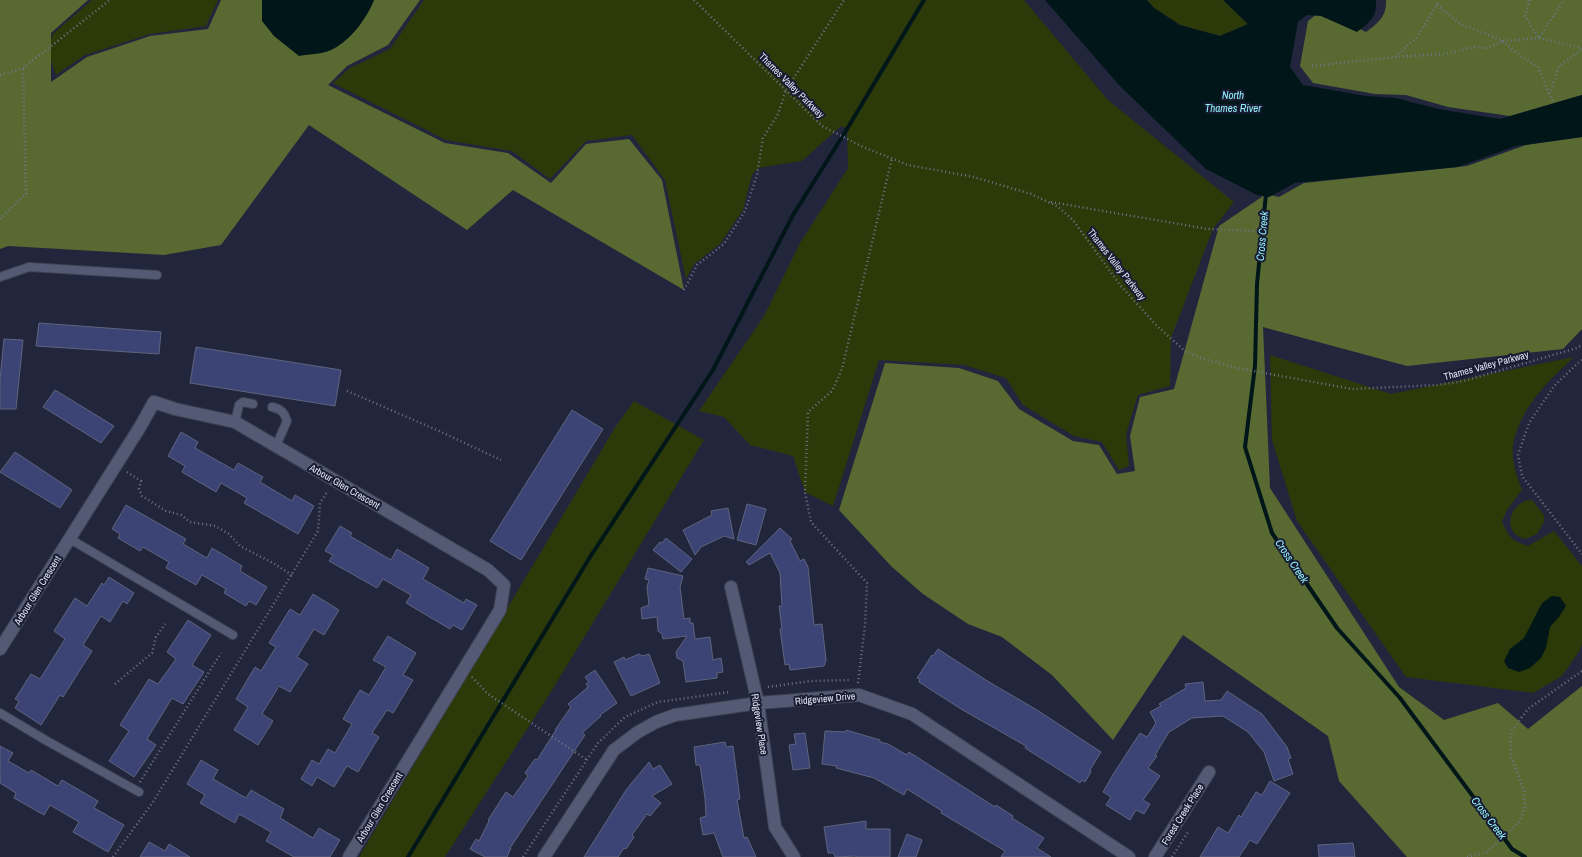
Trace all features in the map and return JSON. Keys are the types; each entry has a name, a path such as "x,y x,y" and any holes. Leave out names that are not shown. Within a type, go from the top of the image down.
{"street":[{"name":"Arbour Glen Crescent","path":"0,649 140,428 154,402 176,409 235,422 488,570 504,585 500,610 349,857"},
{"name":"Ridgeview Place","path":"731,587 758,704 775,827 794,857"},
{"name":"Ridgeview Drive","path":"544,857 614,750 638,732 675,715 758,704 859,695 912,714 1129,857"},
{"name":"Forest Creek Place","path":"1155,857 1209,772"}],"lane":[{"path":"0,277 29,267 158,275"},
{"path":"235,422 238,405 243,402 253,404"},
{"path":"272,407 278,408 284,413 287,421 276,446"},
{"path":"70,539 233,635"},
{"path":"0,712 47,741 139,792"}],"path":[{"path":"0,75 23,68 110,0"},
{"name":"Thames Valley Parkway","path":"694,0 822,126 863,146 908,165 974,177 1031,194 1057,206 1073,220 1120,285 1158,327 1186,351 1201,358 1237,368 1352,389 1438,385 1464,381 1577,348 1582,345"},
{"path":"684,290 697,265 724,244 745,212 757,175 763,138 778,114 786,90 844,0"},
{"path":"1395,57 1417,37 1437,5 1437,0"},
{"path":"1530,0 1525,16 1539,38"},
{"path":"1539,38 1564,0"},
{"path":"1437,5 1460,24 1503,41 1521,56 1538,67 1548,93 1553,101"},
{"path":"1312,66 1395,57 1444,54 1474,47 1487,48 1503,41 1539,38 1582,48"},
{"path":"1548,93 1552,88 1559,66 1582,48"},
{"path":"0,219 26,194 23,68"},
{"path":"858,685 865,624 867,583 811,522 805,492 808,412 832,391 842,369 892,158"},
{"path":"1046,201 1208,229 1258,231"},
{"path":"1577,348 1582,350"},
{"path":"1582,360 1578,362 1554,386 1529,423 1518,455 1522,476 1582,554"},
{"path":"347,391 501,460"},
{"path":"116,465 141,481 139,489 142,496 166,511 182,515 190,522 216,526 229,534 240,546 273,563 292,575"},
{"path":"113,857 153,802 292,575 318,530 320,503 334,480"},
{"path":"115,684 152,653 156,637 165,624"},
{"path":"140,782 221,654"},
{"path":"464,669 488,694 587,760"},
{"path":"1467,857 1487,852 1520,821 1525,807 1524,791 1511,756 1510,733 1528,709 1582,671"},
{"path":"768,687 811,681 851,680"},
{"path":"1172,857 1189,830"}],"green space":[{"path":"0,0 88,0 51,33 51,82 87,57 150,36 208,29 221,0 420,0 388,45 347,66 328,85 445,143 508,153 551,183 586,144 629,139 662,180 684,290 513,190 467,230 309,125 221,245 164,255 8,246 0,249"},
{"path":"92,0 218,0 206,26 150,34 85,55 56,75 47,50 53,34"},
{"path":"424,0 1024,0 1108,100 1234,202 1213,229 1171,338 1170,386 1138,395 1126,434 1129,466 1119,470 1102,442 1074,436 1023,405 1006,378 964,365 879,360 833,506 805,492 793,456 750,445 724,417 699,411 764,316 800,243 848,168 847,129 841,126 802,161 758,168 752,175 743,210 720,244 694,264 686,279 665,180 632,135 586,141 550,179 512,151 446,140 333,83 350,68 390,49"},
{"path":"1147,0 1223,0 1248,24 1220,36 1180,25 1154,8"},
{"path":"1386,0 1582,0 1582,95 1510,116 1448,107 1406,95 1375,94 1313,83 1300,66 1308,21 1317,14 1331,15 1366,32 1381,19 1385,10"},
{"path":"1582,137 1582,329 1563,349 1407,366 1263,327 1270,488 1399,687 1444,720 1498,703 1528,729 1582,686 1582,857 1407,857 1339,781 1328,736 1183,635 1113,740 1052,675 1002,637 968,624 923,594 892,567 839,510 885,363 959,368 998,381 1019,409 1073,441 1099,445 1117,474 1135,471 1130,436 1140,397 1174,389 1219,226 1266,194 1279,197 1304,183 1467,166 1526,145"},
{"path":"1270,355 1391,394 1574,357 1536,396 1522,419 1513,445 1513,456 1522,490 1507,510 1502,521 1506,531 1514,540 1528,546 1554,531 1582,566 1582,643 1580,650 1562,676 1533,693 1406,677 1297,521 1272,440"},
{"path":"634,401 704,440 549,695 445,857 359,857 616,426"},
{"path":"1527,500 1532,500 1544,515 1544,522 1537,534 1525,539 1516,535 1510,522 1515,508"}],"water":[{"path":"262,0 374,0 358,28 340,45 325,52 299,56 274,36 262,21"},
{"name":"North Thames River","path":"1045,0 1147,0 1154,8 1180,25 1220,36 1248,24 1223,0 1376,0 1375,11 1372,19 1357,32 1321,16 1307,15 1298,22 1290,67 1303,85 1366,96 1396,98 1438,109 1500,119 1582,95 1582,137 1516,146 1458,167 1295,183 1269,197 1257,195 1206,169 1119,85"},
{"path":"1552,596 1560,597 1566,606 1550,627 1546,648 1541,658 1530,668 1519,672 1508,668 1504,661 1510,649 1524,638 1542,603"}],"building":[{"path":"39,323 161,332 159,354 36,346"},
{"path":"4,339 23,340 16,409 0,409 0,379"},
{"path":"196,347 341,370 335,406 190,383"},
{"path":"55,390 114,426 101,443 43,407"},
{"path":"572,410 603,429 521,560 490,541"},
{"path":"181,432 198,442 195,448 234,470 238,463 263,477 260,482 292,501 295,495 314,506 298,534 244,503 247,498 221,483 216,492 182,472 185,466 168,456"},
{"path":"15,452 72,490 60,508 0,472"},
{"path":"747,504 766,509 756,545 737,540"},
{"path":"126,505 186,539 183,544 207,558 212,548 242,566 240,571 267,587 256,605 249,601 246,606 224,593 226,589 202,575 196,585 166,568 169,562 143,547 140,551 118,538 120,534 112,529"},
{"path":"728,508 734,539 724,536 701,547 695,555 683,530 712,515 711,511"},
{"path":"340,526 352,533 350,536 391,560 397,549 429,568 423,579 464,603 466,599 477,605 462,630 453,625 450,629 406,603 411,595 383,579 377,588 329,561 333,555 325,551"},
{"path":"780,528 792,539 790,541 800,561 804,559 808,567 814,625 822,624 826,660 824,666 790,670 789,664 785,665 780,629 782,629 779,606 782,606 780,573 770,553 749,565 746,562"},
{"path":"666,538 692,559 681,572 653,550"},
{"path":"648,568 683,576 680,587 684,619 690,618 690,623 693,623 695,639 710,637 713,660 721,658 723,672 717,673 717,678 686,682 683,661 677,658 676,652 687,636 663,639 662,634 658,631 657,617 642,619 641,608 649,605 647,587 649,580 645,579"},
{"path":"109,577 134,593 127,604 123,601 110,622 101,616 83,645 92,651 63,697 60,695 41,725 15,708 19,701 15,699 31,674 40,679 65,639 54,631 75,598 87,606 102,583 104,585"},
{"path":"313,594 339,610 324,635 314,629 297,657 308,664 290,692 279,686 262,714 273,721 258,745 234,730 248,707 236,699 255,667 261,671 276,647 269,643 290,609 300,615"},
{"path":"188,620 211,635 192,665 204,672 183,704 172,698 147,739 156,745 134,777 109,761 129,731 120,725 149,679 158,684 176,659 167,652"},
{"path":"388,636 416,653 403,675 413,680 393,713 387,710 372,733 379,737 358,772 347,766 334,787 317,777 312,786 301,779 312,760 319,764 328,749 335,753 352,724 343,719 360,690 369,695 386,667 373,660"},
{"path":"938,649 989,682 1037,710 1101,752 1090,770 1091,772 1085,782 1082,780 1080,783 1025,748 1026,746 961,709 919,682 920,679 917,678 932,655 933,656"},
{"path":"639,654 642,656 649,654 660,683 631,696 614,662 624,657 625,660"},
{"path":"595,670 617,703 600,715 601,716 582,733 585,735 510,848 507,857 485,857 470,849 476,839 479,841 489,821 488,820 506,792 513,797 528,776 525,773 535,759 537,760 571,707 568,704 588,687 586,684 589,682 585,677"},
{"path":"1203,682 1205,701 1221,700 1227,691 1262,714 1287,747 1291,758 1288,759 1293,774 1274,781 1264,752 1248,732 1223,716 1192,718 1169,732 1155,755 1157,756 1148,768 1160,776 1143,800 1150,804 1144,814 1136,810 1130,820 1106,805 1111,797 1103,792 1114,773 1140,733 1147,737 1156,723 1150,712 1161,706 1159,704 1186,688 1185,684"},
{"path":"846,730 880,740 880,742 888,744 907,755 909,752 995,807 996,805 1013,816 1012,818 1044,838 1037,848 1051,857 1001,857 1005,851 941,813 942,811 907,789 904,795 874,778 836,768 837,766 822,764 825,731 846,732"},
{"path":"805,733 810,768 793,770 789,745 796,744 794,734"},
{"path":"725,742 726,747 733,746 740,799 737,800 744,838 747,837 756,857 723,857 714,833 703,835 700,818 706,816 705,798 700,765 696,765 694,747"},
{"path":"0,746 13,753 8,761 29,773 31,770 58,786 62,780 98,801 94,808 124,825 108,852 73,832 79,822 50,805 44,815 14,798 16,793 0,783"},
{"path":"201,760 218,770 213,779 246,798 251,790 284,809 280,818 313,838 319,828 340,840 330,857 294,857 266,841 271,832 239,814 235,823 200,803 205,795 187,784"},
{"path":"649,762 653,769 660,765 672,784 652,796 661,803 650,816 647,814 632,835 634,837 626,849 624,848 618,857 584,857 626,790"},
{"path":"1270,781 1290,793 1257,844 1250,840 1239,857 1200,857 1218,827 1228,833 1239,815 1241,817 1256,792 1262,795"},
{"path":"866,821 866,829 890,829 890,857 835,857 834,853 828,853 824,827"},
{"path":"907,834 922,840 916,857 898,857"},
{"path":"149,842 165,851 169,844 190,857 140,857"},
{"path":"1353,843 1355,857 1319,857 1318,845"}],"waterway":[{"path":"408,857 590,557 713,370 793,215 847,129 924,0"},
{"name":"Cross Creek","path":"1266,194 1257,284 1255,366 1245,447 1272,533 1337,628 1400,698 1512,849 1525,857"}]}
